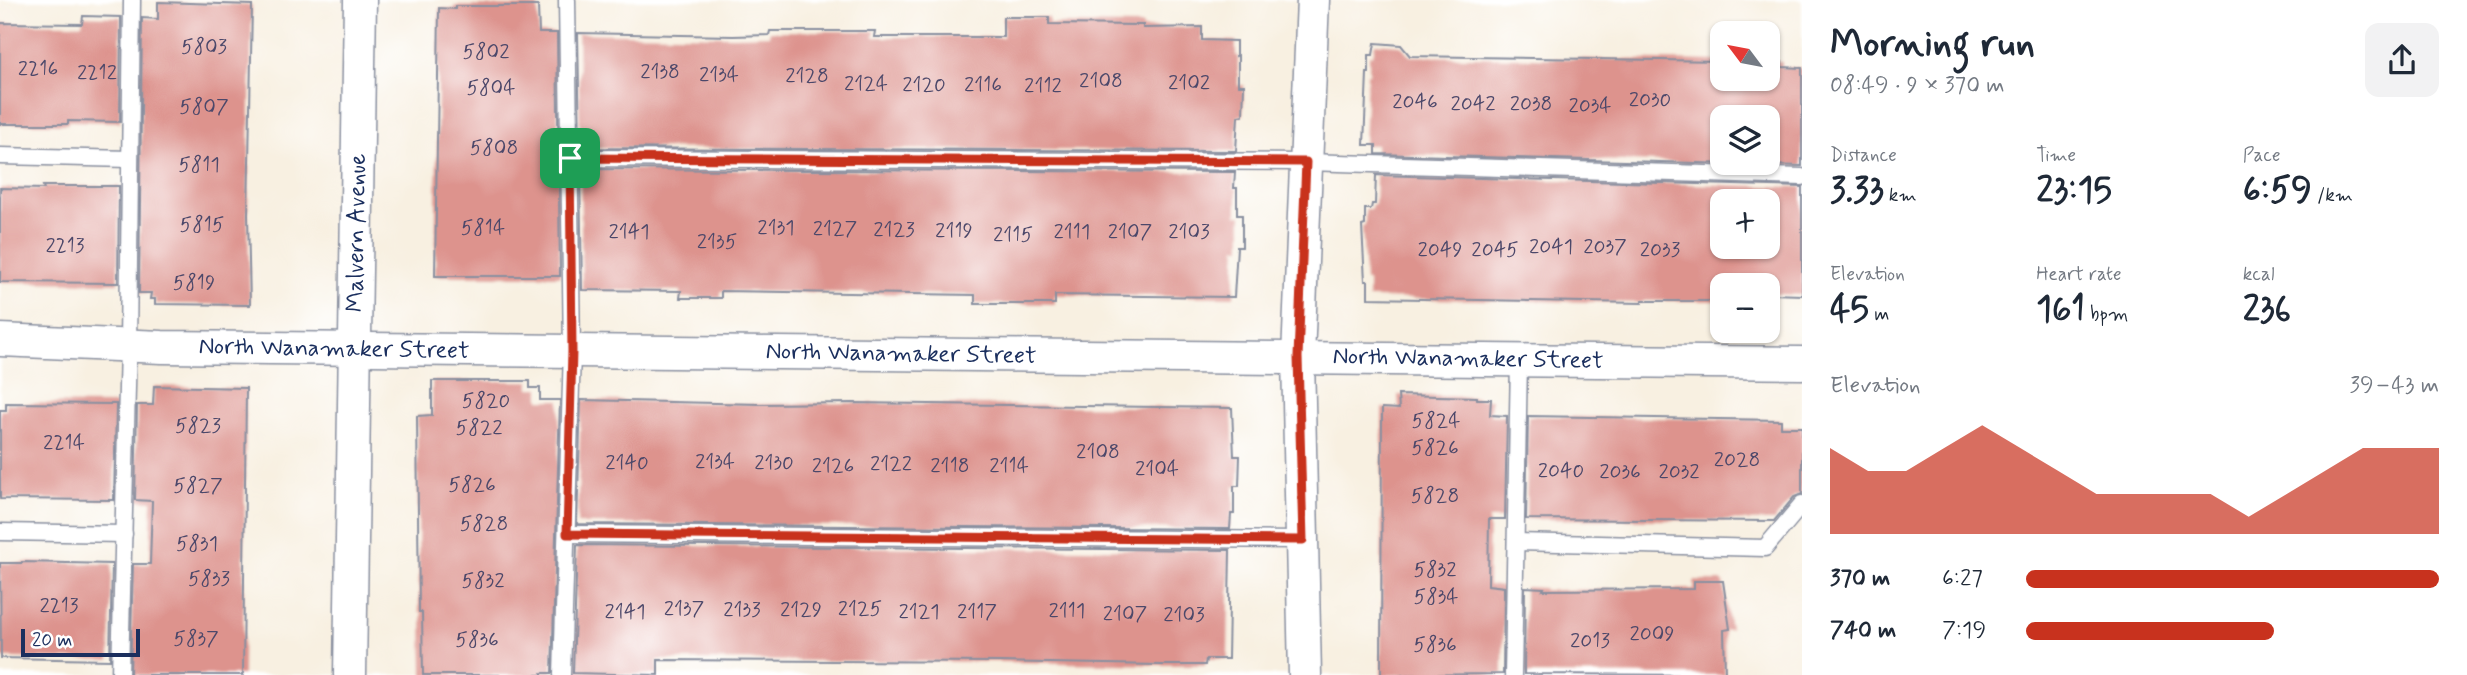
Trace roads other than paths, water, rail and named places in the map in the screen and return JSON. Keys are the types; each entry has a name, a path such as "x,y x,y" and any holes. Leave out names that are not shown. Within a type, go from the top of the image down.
{"street":[{"name":"Malvern Avenue","path":"350,675 360,0"},
{"path":"1305,675 1298,357 1312,0"},
{"name":"North Wanamaker Street","path":"0,340 128,346 355,349 1802,363"}],"lane":[{"path":"120,675 128,346 132,0"},
{"path":"562,675 572,351 567,0"},
{"path":"0,156 130,159"},
{"path":"570,158 1306,162 1802,177"},
{"path":"1513,675 1519,361"},
{"path":"1516,542 1765,548 1802,504"},
{"path":"0,532 124,534"},
{"path":"567,534 1303,540"}]}
